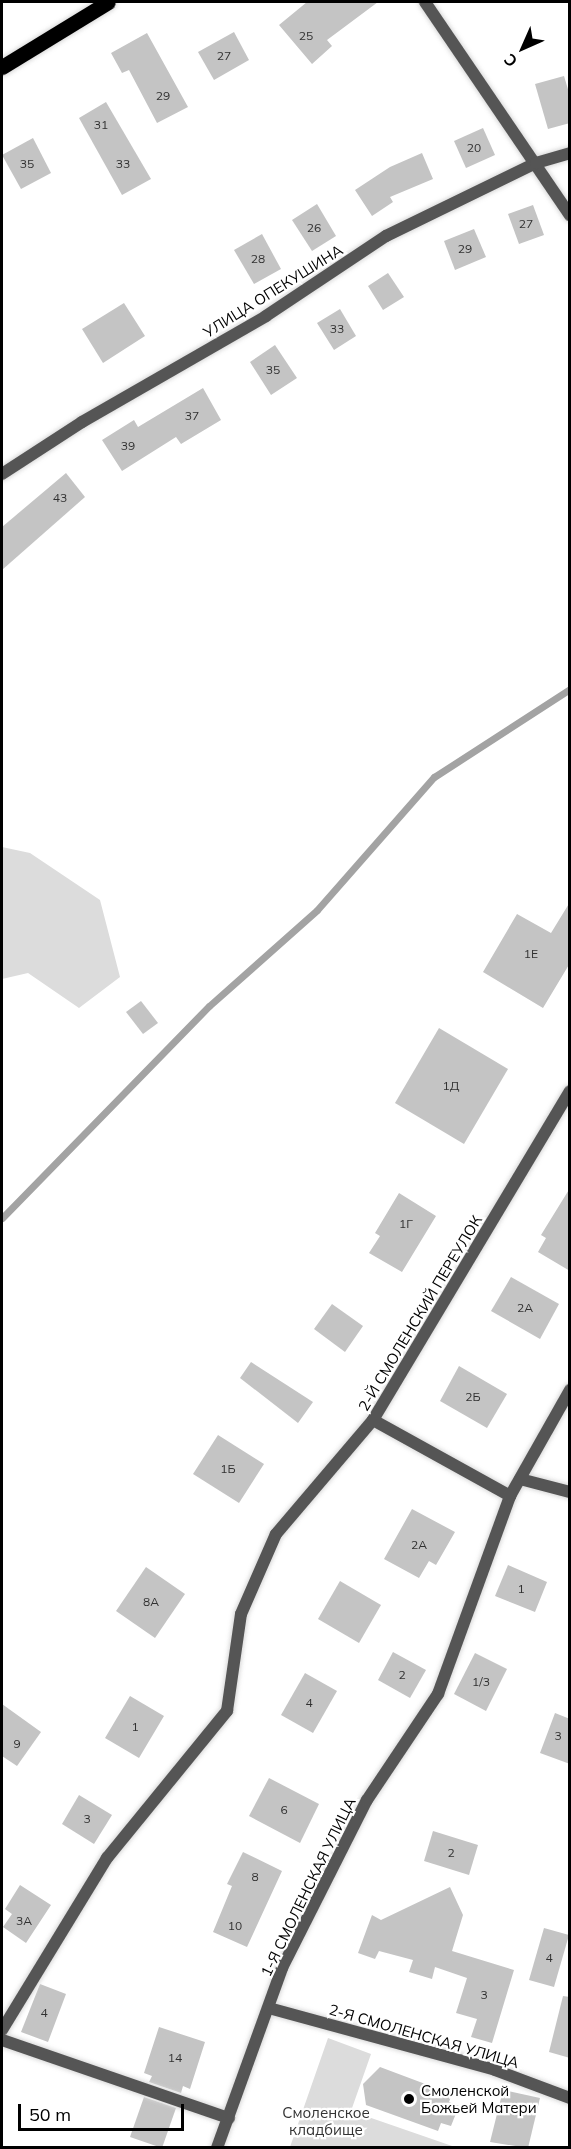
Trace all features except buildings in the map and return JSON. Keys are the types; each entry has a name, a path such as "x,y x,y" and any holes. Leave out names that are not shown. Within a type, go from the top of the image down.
{"main road":[{"path":"2,67 108,2"}],"street":[{"path":"425,2 570,215"},
{"name":"УЛИЦА ОПЕКУШИНА","path":"2,474 82,422 266,316 386,236 536,163 570,153"},
{"name":"2-Й СМОЛЕНСКИЙ ПЕРЕУЛОК","path":"2,2030 107,1858 227,1711 241,1614 276,1534 373,1420 570,1091"},
{"name":"1-Я СМОЛЕНСКАЯ УЛИЦА","path":"217,2148 282,1968 361,1810 438,1694 510,1496 570,1390"},
{"path":"373,1420 510,1496"},
{"path":"520,1479 570,1492"},
{"name":"2-Я СМОЛЕНСКАЯ УЛИЦА","path":"268,2007 495,2070 570,2098"},
{"path":"2,2040 229,2118"}],"green space":[{"path":"2,847 30,853 100,900 120,977 79,1008 28,973 2,979"},
{"name":"Смоленское кладбище","path":"328,2038 371,2054 351,2111 455,2147 290,2147"}],"waterway":[{"path":"2,1218 209,1006 317,910 434,777 570,689"}],"place":[{"name":"Смоленской Божьей Матери","path":"409,2099"}]}
